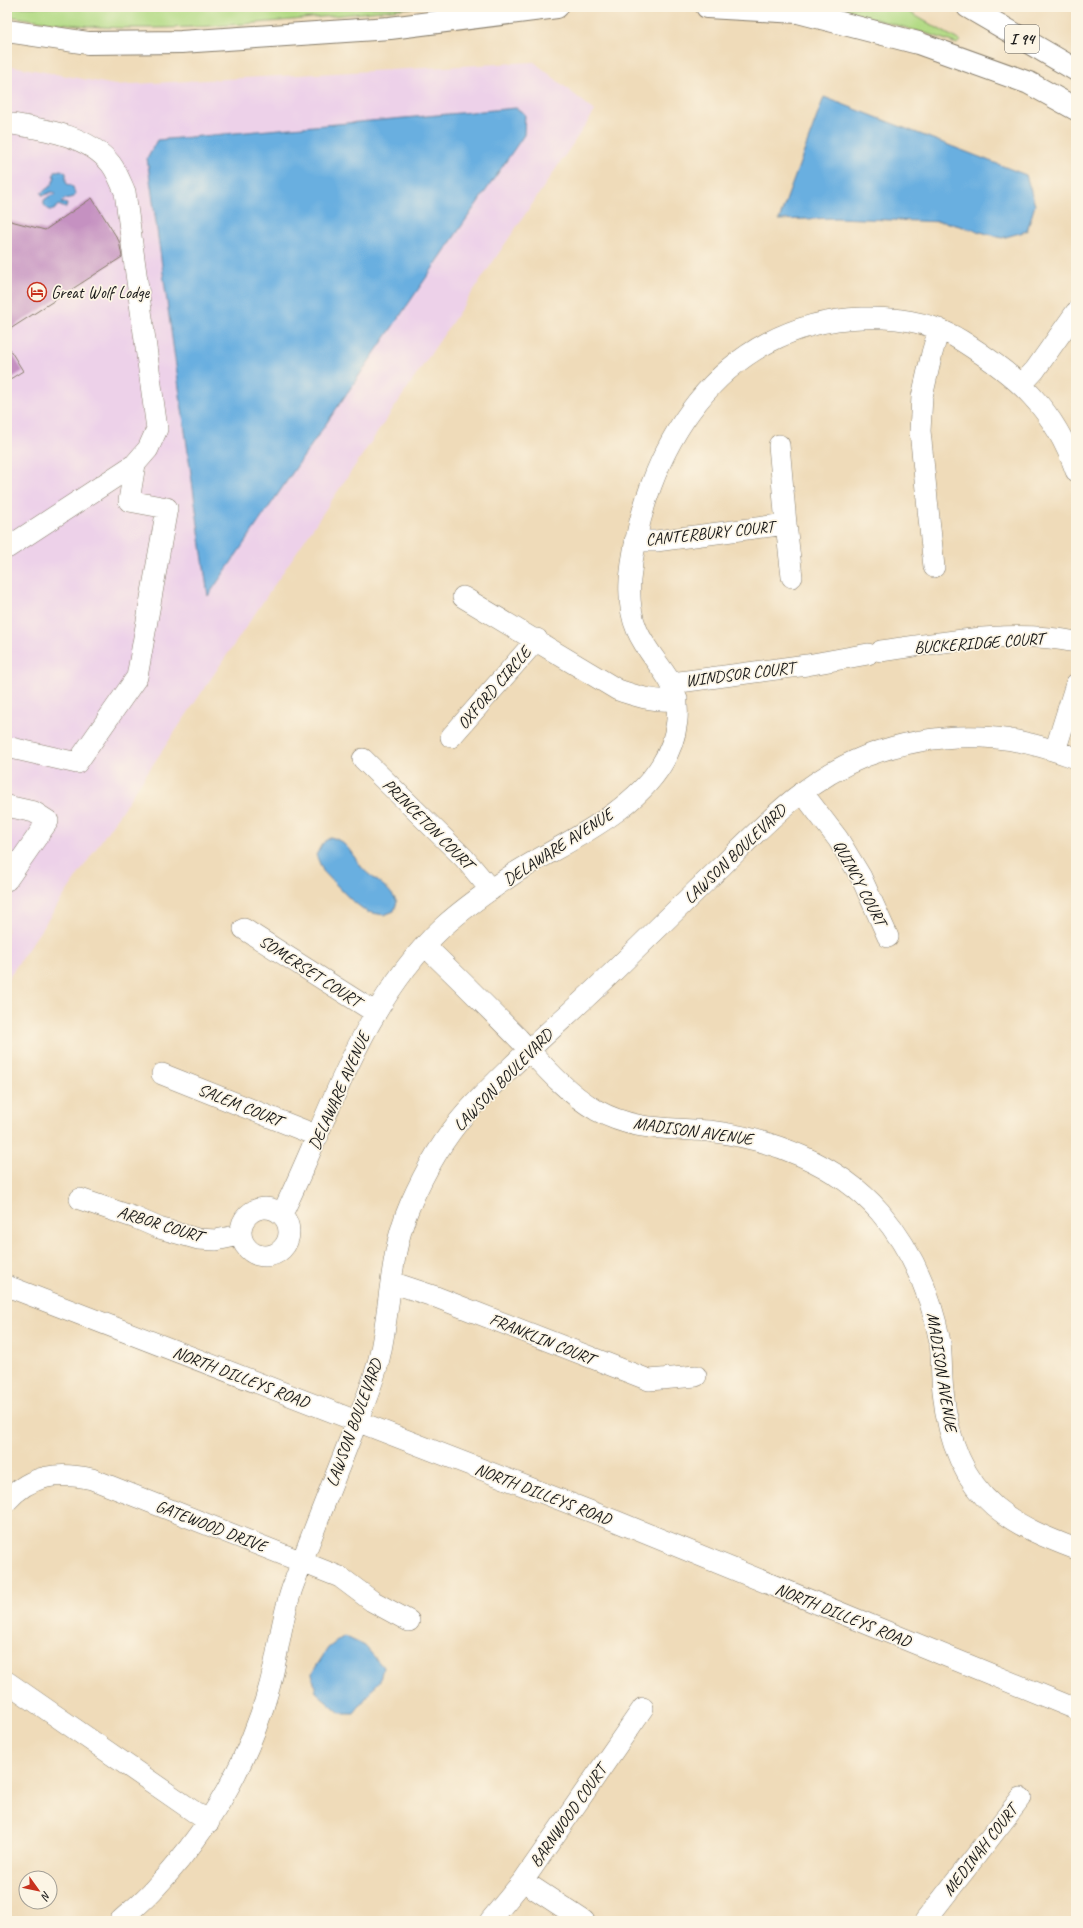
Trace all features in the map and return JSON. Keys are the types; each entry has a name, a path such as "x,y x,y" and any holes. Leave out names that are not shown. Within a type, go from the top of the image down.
{"highway":[{"path":"7,31 88,43 181,42 390,28 557,7"},
{"path":"707,7 798,12 918,43 1029,83 1076,109"},
{"name":"I 94","path":"968,7 1076,70"}],"street":[{"path":"7,123 42,129 88,144 111,164 125,192 157,429 148,449 135,464 7,548"},
{"path":"1022,384 1035,370 1076,312"},
{"path":"674,691 642,641 630,609 630,585 635,541 650,490 659,468 683,422 709,387 727,370 757,348 788,333 826,322 854,318 904,320 940,330 956,337 993,361 1022,384 1057,427 1067,446 1076,471"},
{"path":"934,566 920,431 922,397 932,352 940,330"},
{"name":"CANTERBURY COURT","path":"779,445 792,576"},
{"path":"7,747 77,763 137,677 167,508 129,501 135,464"},
{"name":"CANTERBURY COURT","path":"635,541 656,541 786,524"},
{"name":"OXFORD CIRCLE","path":"464,597 537,639 618,690 643,698 665,702 674,691"},
{"name":"BUCKERIDGE COURT","path":"807,666 875,652 943,643 1011,637 1056,638 1076,642"},
{"name":"OXFORD CIRCLE","path":"451,737 537,639"},
{"name":"WINDSOR COURT","path":"674,691 807,666"},
{"path":"1055,751 1076,684"},
{"name":"DELAWARE AVENUE","path":"282,1214 355,1050 396,982 425,946 445,926 516,872 595,827 636,794 659,769 673,742 678,711 674,691"},
{"name":"LAWSON BOULEVARD","path":"120,1921 154,1890 191,1846 208,1822 233,1781 252,1739 268,1692 291,1590 357,1422 379,1360 400,1234 408,1208 422,1179 447,1138 464,1115 528,1050 586,998 780,810 802,792 841,767 869,755 923,740 954,738 997,738 1055,751 1076,758"},
{"name":"PRINCETON COURT","path":"363,758 464,858 491,890"},
{"name":"QUINCY COURT","path":"802,792 838,839 861,877 888,937"},
{"path":"7,806 34,812 48,821 7,880"},
{"name":"SOMERSET COURT","path":"244,929 376,1014"},
{"name":"MADISON AVENUE","path":"425,946 461,979 566,1088 596,1110 623,1121 650,1128 707,1131 753,1138 791,1151 831,1172 850,1185 880,1212 910,1255 927,1292 940,1346 943,1391 947,1420 954,1448 965,1469 980,1491 995,1506 1030,1531 1076,1549"},
{"name":"SALEM COURT","path":"162,1074 318,1136"},
{"name":"ARBOR COURT","path":"80,1199 136,1218 158,1228 198,1239 216,1240 240,1235"},
{"path":"268,1208 282,1214 289,1227 288,1238 277,1253 266,1257 258,1256 248,1250 240,1235 245,1217 257,1210 268,1208"},
{"name":"FRANKLIN COURT","path":"391,1282 436,1297 649,1380 696,1376"},
{"name":"NORTH DILLEYS ROAD","path":"7,1286 618,1522 1076,1709"},
{"name":"GATEWOOD DRIVE","path":"7,1501 16,1492 32,1482 55,1475 74,1475 92,1479 340,1577 372,1601 409,1621"},
{"path":"7,1682 42,1708 208,1822"},
{"name":"BARNWOOD COURT","path":"490,1921 523,1881 643,1708"},
{"name":"MEDINAH COURT","path":"925,1921 1021,1798"},
{"path":"523,1881 584,1921"}],"shaded area":[{"path":"534,62 595,111 7,980 7,65 115,85"}],"green space":[{"path":"7,7 421,7 242,24 170,28 118,28 86,26 7,16"},
{"path":"832,7 900,7 960,41 957,44 935,36"}],"water":[{"path":"824,97 1026,175 1035,205 1027,231 1002,238 945,222 836,218 779,220"},
{"path":"516,108 525,114 524,135 208,596 147,158 157,140"},
{"path":"61,170 66,173 66,183 73,187 75,194 74,197 64,199 61,202 67,204 66,208 58,205 54,210 49,210 44,205 44,200 51,195 55,195 56,193 51,192 43,196 41,193 52,185 55,176 53,176 56,171"},
{"path":"330,837 345,845 363,869 389,891 397,902 394,911 384,915 367,912 350,899 323,871 316,855 322,844"},
{"path":"344,1636 365,1646 383,1667 380,1680 354,1713 340,1713 316,1692 312,1673 328,1648"}],"building":[{"name":"Great Wolf Lodge","path":"92,198 119,241 122,257 7,331 7,220 45,230"},
{"path":"7,345 23,371 7,381"}],"place":[{"name":"Great Wolf Lodge","path":"37,292"}]}
